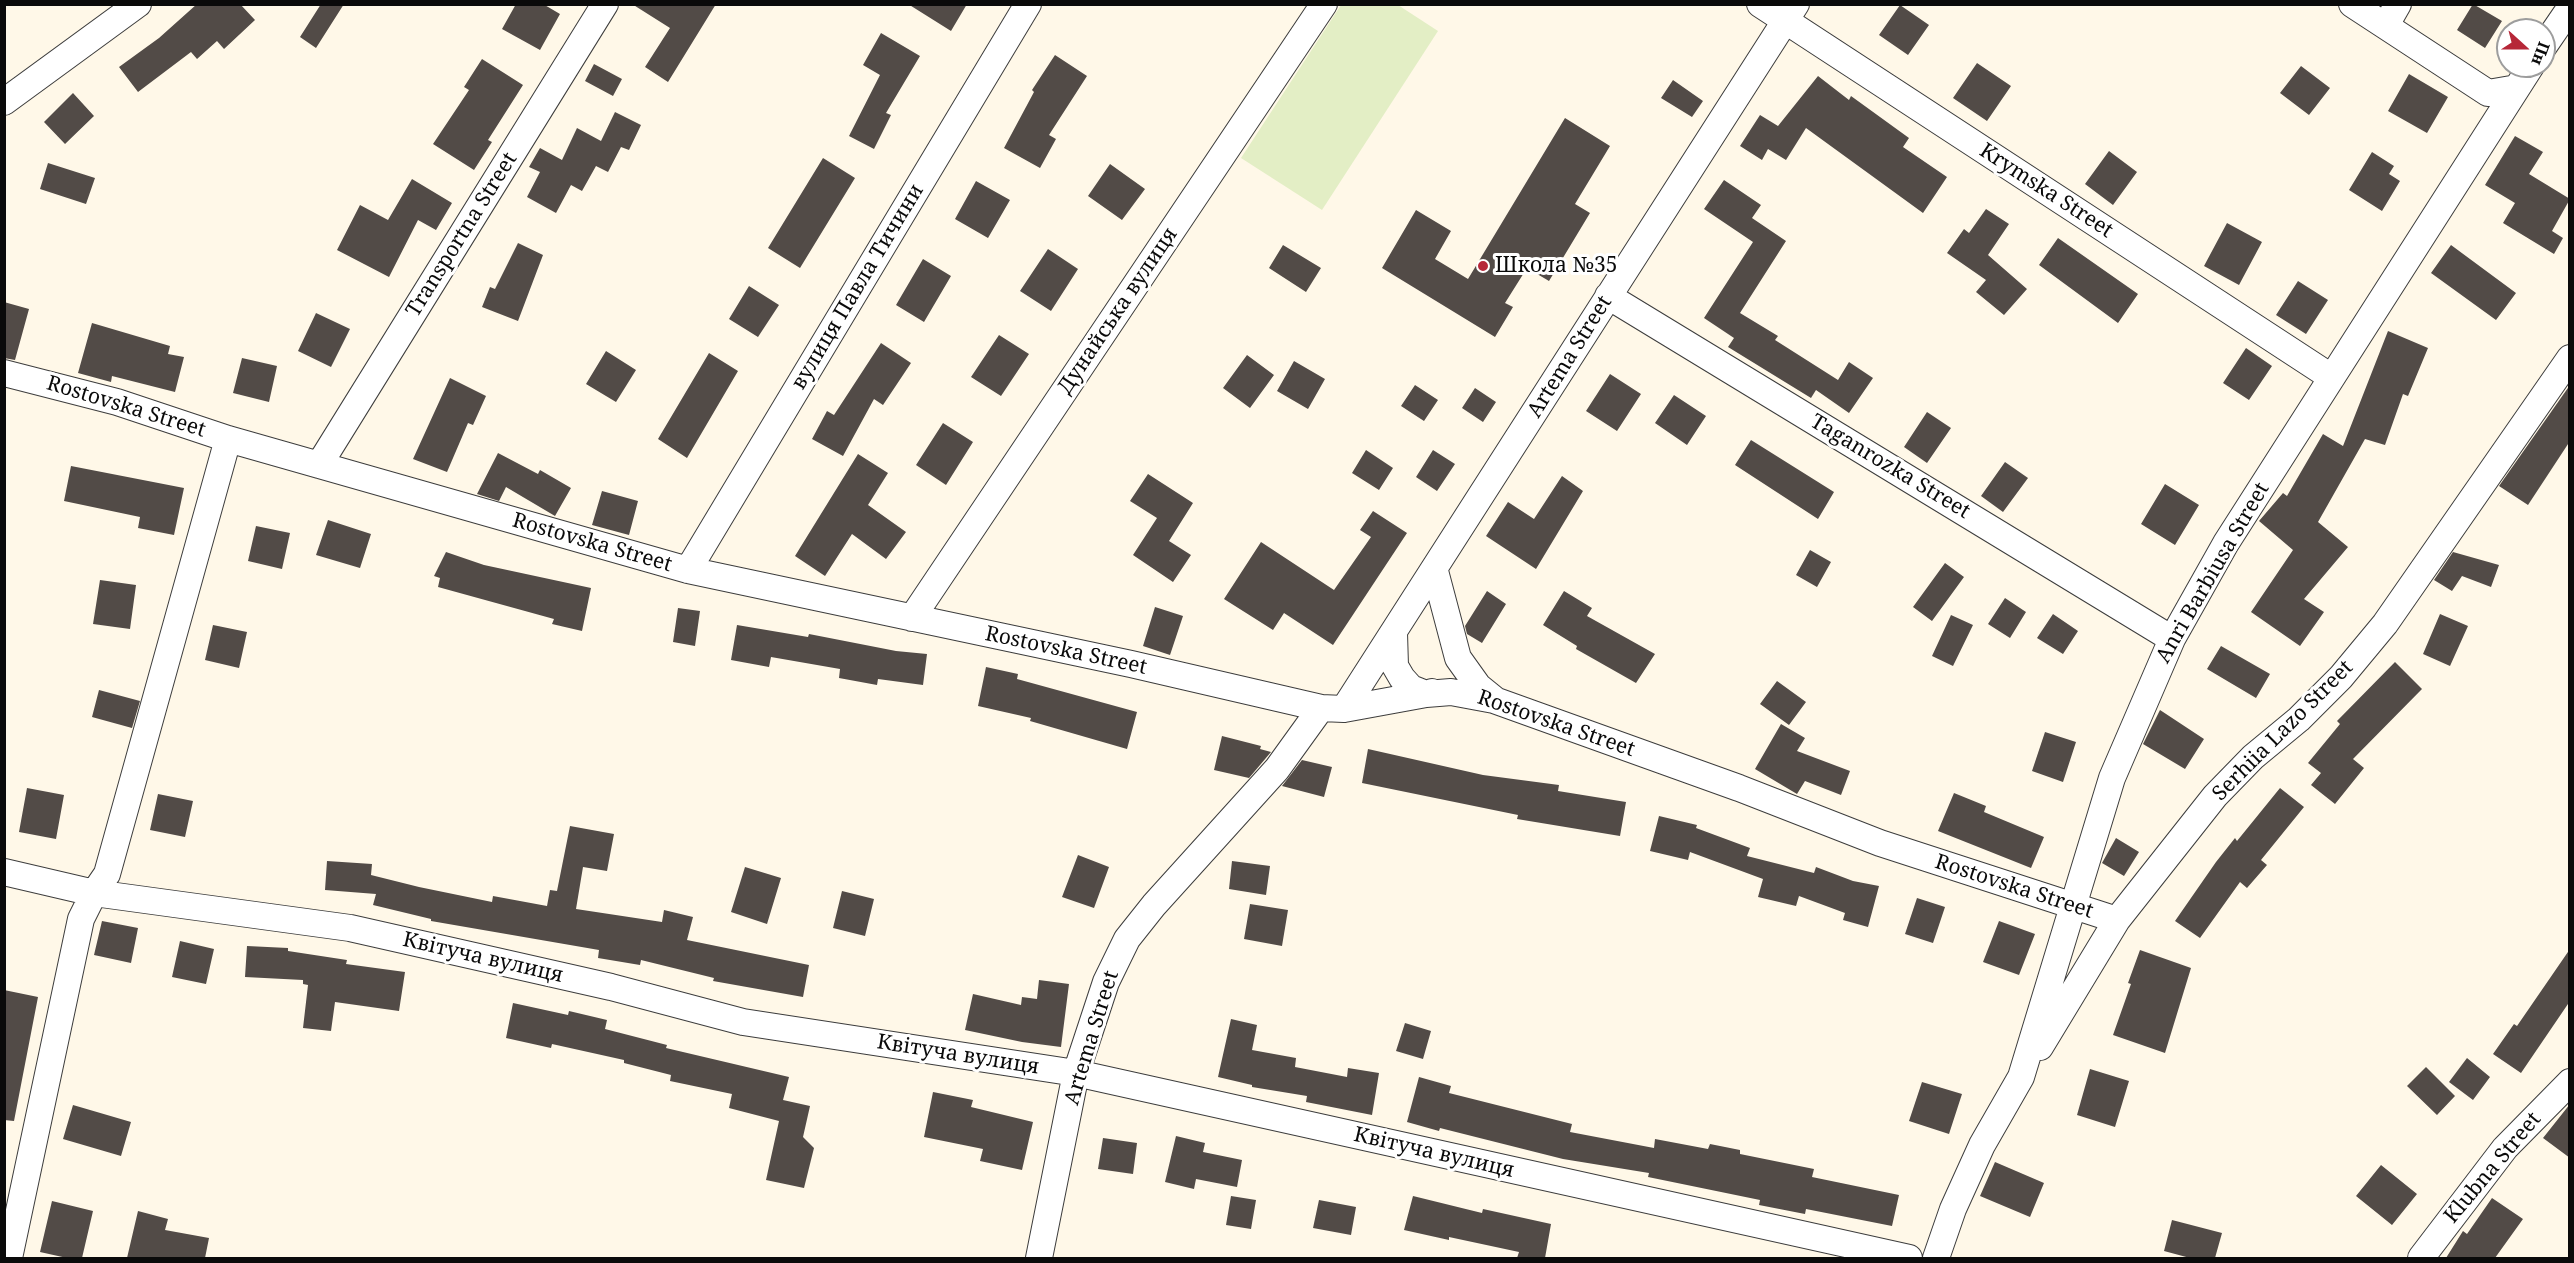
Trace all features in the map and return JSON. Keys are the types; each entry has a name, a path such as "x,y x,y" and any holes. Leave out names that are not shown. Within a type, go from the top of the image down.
{"street":[{"path":"5,100 138,4"},
{"name":"Transportna Street","path":"319,465 604,4"},
{"name":"вулиця Павла Тичини","path":"688,570 1028,4"},
{"name":"Дунайська вулиця","path":"912,618 1324,4"},
{"name":"Krymska Street","path":"1760,4 1791,13 2331,376"},
{"path":"2352,4 2392,15 2488,93 2517,88"},
{"path":"2556,28 2570,8"},
{"name":"Artema Street","path":"1039,1258 1076,1073 1106,982 1126,939 1154,905 1332,709 1394,633 1791,13"},
{"name":"Anri Barbiusa Street","path":"1936,1258 1953,1209 1982,1145 2021,1077 2112,778 2172,639 2226,543 2523,78"},
{"name":"Taganrozka Street","path":"1608,296 2172,639"},
{"name":"Serhiia Lazo Street","path":"2021,1077 2117,920 2215,796 2253,757 2308,711 2341,677 2385,624 2570,358"},
{"name":"Rostovska Street","path":"4,373 117,402 228,439 688,570 1332,709 1426,694 1468,693 1494,700 1739,788 1880,843 2117,920"},
{"path":"9,1258 81,919 107,874 228,439"},
{"path":"1435,571 1458,658 1478,686 1494,700"},
{"path":"1394,633 1395,666 1411,688 1426,694 1449,682 1458,658"},
{"name":"Квітуча вулиця","path":"4,872 94,893 350,928 611,987 743,1022 1076,1073 1909,1258"},
{"name":"Klubna Street","path":"2421,1258 2505,1148 2570,1082"}],"green space":[{"path":"1341,5 1398,5 1438,31 1322,210 1241,158"}],"building":[{"path":"197,4 240,4 255,20 224,49 217,41 197,59 191,52 138,92 119,67 159,38"},
{"path":"321,4 344,4 316,48 300,37"},
{"path":"516,4 543,4 560,14 540,50 502,29"},
{"path":"632,4 716,4 668,82 645,67 670,28"},
{"path":"908,4 967,4 951,31"},
{"path":"2473,4 2497,18 2496,31 2485,48 2457,30"},
{"path":"1900,5 1929,25 1908,55 1879,35"},
{"path":"881,33 920,56 886,113 891,115 874,149 849,136 880,75 863,65"},
{"path":"1055,55 1087,76 1049,135 1056,139 1040,168 1004,148 1034,92 1032,90"},
{"path":"482,59 523,85 488,140 492,142 474,170 433,144 469,90 464,87"},
{"path":"1977,63 2011,86 1987,121 1953,98"},
{"path":"594,64 622,79 613,96 585,81"},
{"path":"2301,66 2330,88 2309,115 2280,93"},
{"path":"2409,74 2448,97 2427,133 2388,111"},
{"path":"1818,76 1849,100 1851,96 1909,138 1903,147 1947,177 1923,213 1806,128 1786,160 1768,149 1762,160 1740,146 1760,115 1778,126"},
{"path":"1673,80 1703,101 1692,117 1661,98"},
{"path":"73,93 94,116 65,144 44,122"},
{"path":"615,112 641,125 629,150 621,147 608,172 596,166 582,191 571,185 556,213 527,197 540,172 529,167 540,148 562,160 577,128 601,141"},
{"name":"Школа №35","path":"1565,118 1610,146 1575,204 1590,213 1549,281 1527,268 1505,303 1513,307 1495,337 1382,268 1416,210 1451,231 1435,259 1468,279"},
{"path":"2515,136 2543,152 2529,174 2570,199 2552,231 2563,238 2554,254 2503,223 2515,203 2485,185"},
{"path":"2109,151 2137,172 2113,205 2085,184"},
{"path":"2372,152 2394,166 2389,174 2400,181 2382,211 2349,190"},
{"path":"823,158 855,178 800,268 768,248"},
{"path":"48,163 95,178 86,204 40,189"},
{"path":"1110,164 1145,189 1122,220 1088,196"},
{"path":"412,179 452,203 436,230 418,220 389,277 337,250 360,205 388,220"},
{"path":"1724,180 1761,205 1752,218 1786,241 1740,313 1778,336 1775,340 1838,380 1849,362 1873,378 1849,413 1816,390 1811,398 1728,347 1734,338 1704,318 1753,242 1704,209"},
{"path":"976,181 1010,200 988,238 955,219"},
{"path":"1986,209 2009,224 1988,255 2027,289 2004,315 1976,292 1986,280 1947,253 1964,229 1969,233"},
{"path":"2227,223 2262,242 2239,285 2204,266"},
{"path":"2058,238 2138,294 2118,323 2039,265"},
{"path":"518,243 543,255 518,321 482,307 490,287 495,289"},
{"path":"1283,245 1321,268 1306,292 1269,268"},
{"path":"2451,245 2516,293 2496,320 2431,273"},
{"path":"1048,249 1078,269 1051,311 1020,291"},
{"path":"923,259 951,276 924,322 896,305"},
{"path":"2298,281 2328,300 2306,334 2276,315"},
{"path":"749,286 779,305 758,337 729,319"},
{"path":"4,302 29,309 15,360 4,358"},
{"path":"316,313 350,329 331,367 298,351"},
{"path":"92,323 170,346 168,354 184,357 175,392 112,376 111,382 78,373"},
{"path":"2388,331 2428,348 2408,396 2403,394 2385,445 2365,439 2318,522 2348,547 2304,599 2324,612 2300,646 2251,612 2293,550 2259,521 2283,493 2287,496 2323,434 2343,446"},
{"path":"999,335 1029,354 1001,396 971,377"},
{"path":"881,343 911,363 883,405 874,399 843,456 812,439 827,411 834,415"},
{"path":"2246,348 2272,366 2249,400 2223,383"},
{"path":"606,351 636,370 616,402 586,384"},
{"path":"709,353 738,371 687,458 658,439"},
{"path":"1247,355 1274,375 1250,408 1223,388"},
{"path":"242,358 277,366 269,402 233,393"},
{"path":"1294,361 1325,379 1308,409 1277,391"},
{"path":"1610,374 1641,394 1617,431 1586,411"},
{"path":"450,378 486,396 473,425 468,423 447,472 413,459"},
{"path":"1415,385 1438,400 1424,421 1401,406"},
{"path":"2570,385 2570,441 2528,505 2499,486"},
{"path":"1475,388 1496,402 1483,422 1462,408"},
{"path":"1674,395 1706,416 1687,445 1655,423"},
{"path":"1927,412 1951,428 1927,463 1904,447"},
{"path":"943,423 973,442 946,485 916,465"},
{"path":"1751,440 1834,492 1818,519 1735,465"},
{"path":"1366,450 1393,468 1379,490 1352,473"},
{"path":"1433,450 1455,464 1437,491 1416,477"},
{"path":"498,453 538,474 540,470 571,488 555,516 506,487 499,501 477,494"},
{"path":"858,454 888,473 868,505 906,532 886,559 852,534 825,576 795,556"},
{"path":"2005,462 2028,478 2003,512 1981,496"},
{"path":"71,466 184,488 174,535 138,528 140,517 64,501"},
{"path":"1148,474 1193,503 1169,541 1191,555 1173,582 1133,555 1157,518 1130,501"},
{"path":"1562,476 1583,491 1536,569 1486,536 1508,502 1534,519"},
{"path":"2165,484 2199,505 2175,545 2141,524"},
{"path":"602,491 638,501 629,535 592,525"},
{"path":"1373,511 1407,533 1333,645 1284,613 1273,630 1224,599 1261,542 1334,590 1371,537 1360,530"},
{"path":"328,520 371,534 360,568 316,555"},
{"path":"256,526 290,533 282,569 248,561"},
{"path":"1810,550 1831,562 1817,587 1796,575"},
{"path":"446,552 484,565 591,588 582,631 552,624 554,619 438,587 440,578 434,576"},
{"path":"2453,552 2499,565 2491,587 2462,576 2452,591 2434,580"},
{"path":"1945,563 1964,577 1932,621 1913,607"},
{"path":"100,580 136,585 130,629 93,624"},
{"path":"1487,591 1506,604 1482,643 1467,634 1465,626"},
{"path":"1564,591 1592,608 1587,616 1655,654 1636,683 1576,649 1577,646 1543,625"},
{"path":"2005,598 2026,612 2010,638 1988,624"},
{"path":"1155,607 1183,616 1170,655 1143,646"},
{"path":"678,608 700,611 695,646 673,642"},
{"path":"2053,614 2078,631 2063,654 2037,638"},
{"path":"2440,614 2468,626 2450,666 2423,654"},
{"path":"1951,615 1973,625 1953,666 1932,656"},
{"path":"213,625 247,632 239,668 205,660"},
{"path":"737,625 808,637 809,634 896,651 927,654 923,685 878,679 877,685 839,678 840,669 771,657 769,667 731,660"},
{"path":"2221,646 2270,674 2256,698 2207,669"},
{"path":"2395,662 2422,689 2353,759 2364,768 2335,804 2311,785 2321,773 2308,763 2340,724 2337,721"},
{"path":"986,667 1018,674 1017,679 1137,712 1127,749 1030,721 1031,718 978,706"},
{"path":"1777,681 1806,702 1789,725 1760,704"},
{"path":"99,690 140,701 132,728 92,717"},
{"path":"2160,710 2204,739 2185,769 2143,744"},
{"path":"1781,724 1805,738 1797,751 1850,771 1841,795 1805,781 1797,794 1755,769"},
{"path":"2045,732 2076,742 2063,782 2032,771"},
{"path":"1222,736 1261,746 1260,749 1271,752 1249,778 1214,770"},
{"path":"1368,749 1483,775 1559,785 1558,791 1626,802 1620,836 1517,819 1518,815 1362,783"},
{"path":"1302,760 1332,767 1324,797 1282,786"},
{"path":"27,788 64,795 56,839 19,832"},
{"path":"2280,788 2304,807 2261,860 2267,865 2247,888 2240,882 2200,938 2175,921 2216,862 2235,838 2237,841"},
{"path":"1954,793 1986,806 1984,812 2044,837 2031,868 1938,831"},
{"path":"158,794 193,801 185,837 150,830"},
{"path":"1659,816 1697,825 1696,828 1750,848 1747,856 1814,873 1816,867 1853,881 1879,886 1868,927 1843,920 1845,913 1799,896 1796,906 1758,897 1763,879 1690,852 1688,860 1650,851"},
{"path":"570,826 614,834 607,871 583,867 576,909 662,922 664,910 693,917 687,940 809,965 803,997 713,981 714,978 641,960 640,965 598,958 599,950 431,921 431,919 373,905 376,894 325,890 327,861 372,864 371,875 419,887 492,902 493,896 547,906 550,890 557,891"},
{"path":"2116,838 2139,852 2124,876 2102,863"},
{"path":"1078,855 1109,867 1094,908 1062,897"},
{"path":"1232,861 1270,866 1266,895 1229,889"},
{"path":"745,867 781,878 767,924 731,912"},
{"path":"842,891 874,899 865,936 833,928"},
{"path":"1917,898 1945,907 1933,943 1905,934"},
{"path":"1250,904 1288,910 1282,946 1244,939"},
{"path":"102,921 138,928 131,963 94,955"},
{"path":"1999,921 2035,934 2019,975 1983,962"},
{"path":"180,941 214,949 206,984 172,977"},
{"path":"247,946 288,948 288,951 347,960 346,964 405,972 399,1011 335,1002 331,1031 303,1028 308,985 303,984 303,980 245,977"},
{"path":"2570,949 2570,1001 2521,1073 2493,1054 2514,1024 2517,1026"},
{"path":"2140,950 2191,968 2165,1053 2113,1035"},
{"path":"1039,980 1069,984 1061,1047 1022,1042 965,1030 973,994 1021,1005 1022,997 1037,999"},
{"path":"4,990 38,997 14,1121 4,1120"},
{"path":"513,1003 568,1015 569,1011 607,1020 605,1029 667,1045 666,1048 789,1077 783,1100 810,1106 803,1137 814,1148 804,1188 766,1180 779,1121 729,1108 732,1094 670,1081 671,1075 624,1063 624,1060 552,1044 551,1048 506,1038"},
{"path":"1231,1019 1257,1025 1252,1050 1296,1058 1295,1067 1347,1077 1348,1068 1379,1073 1372,1115 1306,1102 1307,1096 1252,1087 1252,1085 1218,1077"},
{"path":"1405,1023 1431,1031 1423,1059 1396,1051"},
{"path":"2467,1058 2490,1077 2473,1100 2449,1082"},
{"path":"2426,1067 2455,1096 2437,1115 2407,1086"},
{"path":"2090,1069 2129,1081 2115,1127 2077,1115"},
{"path":"1419,1077 1451,1086 1449,1093 1572,1124 1570,1132 1654,1148 1655,1139 1708,1149 1710,1144 1740,1150 1740,1154 1814,1169 1812,1177 1899,1195 1892,1226 1806,1209 1805,1214 1759,1205 1760,1200 1648,1177 1649,1173 1563,1159 1407,1122"},
{"path":"1922,1082 1962,1094 1949,1134 1909,1121"},
{"path":"933,1092 973,1100 971,1107 1033,1122 1022,1170 980,1161 983,1149 924,1137"},
{"path":"2570,1104 2570,1158 2543,1138"},
{"path":"73,1105 131,1122 121,1156 63,1139"},
{"path":"1176,1136 1205,1143 1203,1152 1242,1160 1237,1187 1196,1179 1194,1189 1165,1182"},
{"path":"1103,1138 1137,1143 1133,1174 1098,1169"},
{"path":"1995,1162 2044,1183 2030,1217 1980,1196"},
{"path":"2381,1165 2417,1194 2392,1225 2356,1196"},
{"path":"1231,1196 1256,1200 1251,1229 1226,1225"},
{"path":"1413,1196 1482,1213 1483,1209 1551,1224 1545,1258 1517,1258 1519,1252 1404,1230"},
{"path":"2492,1198 2523,1219 2495,1258 2446,1258 2463,1231 2467,1234"},
{"path":"1319,1200 1356,1207 1351,1235 1313,1228"},
{"path":"52,1201 93,1211 82,1258 67,1258 40,1252"},
{"path":"138,1211 168,1219 165,1230 209,1238 205,1258 127,1258"},
{"path":"2172,1220 2222,1233 2215,1258 2190,1258 2164,1251"}],"place":[{"name":"Школа №35","path":"1483,266"}]}
